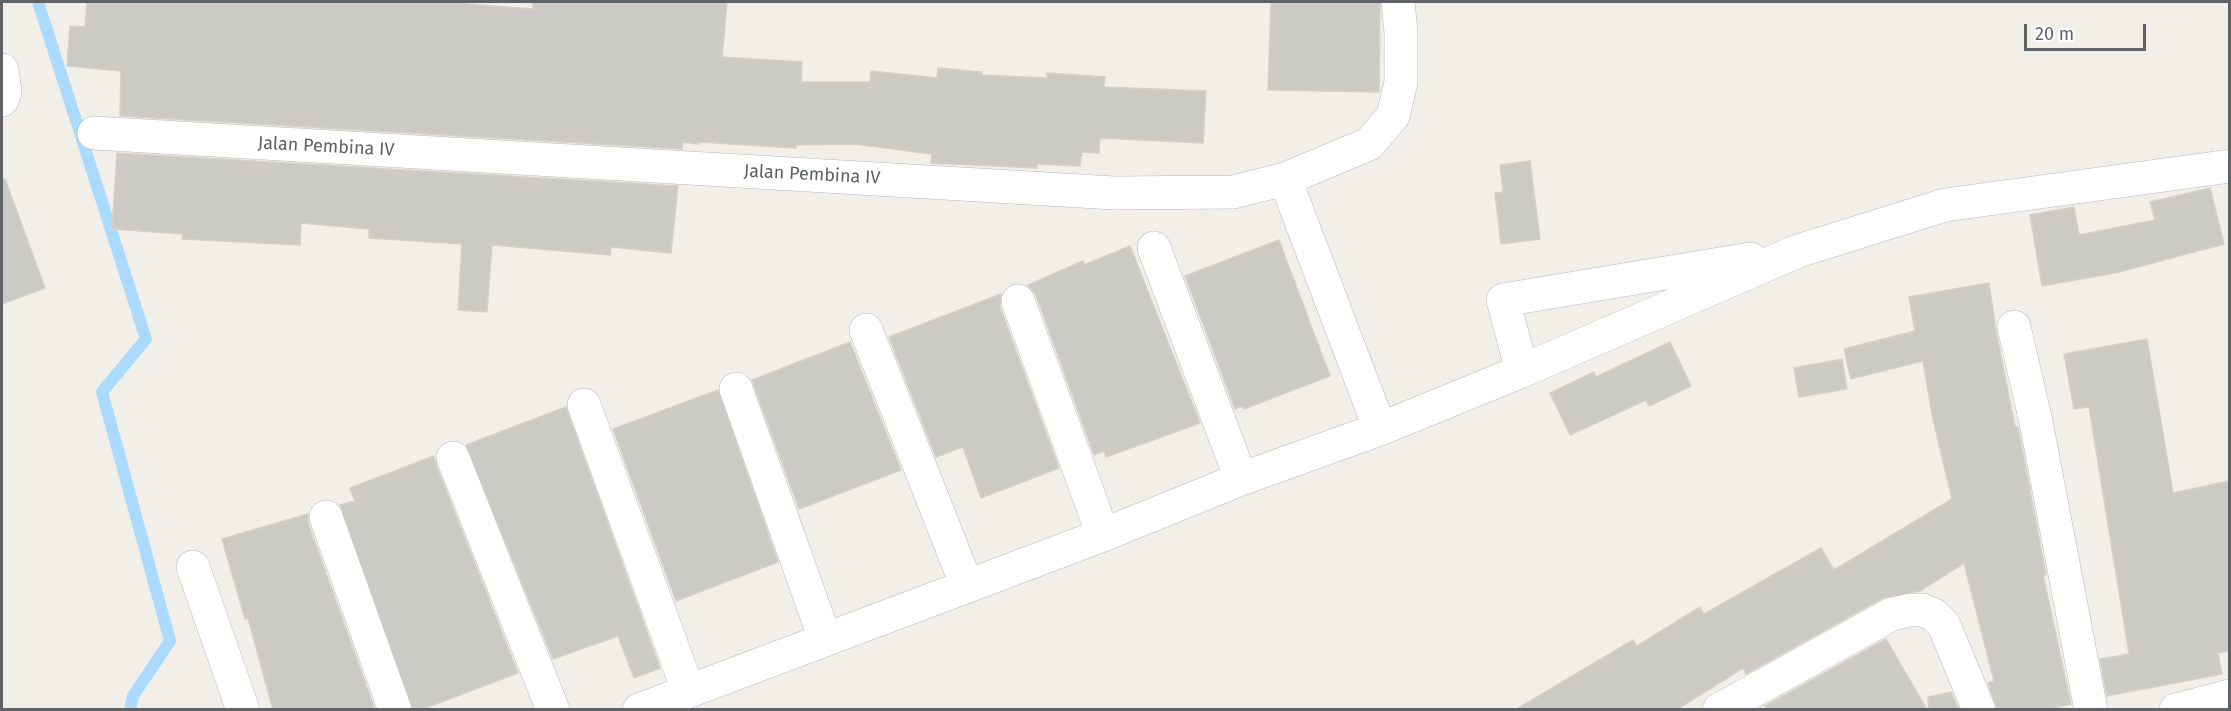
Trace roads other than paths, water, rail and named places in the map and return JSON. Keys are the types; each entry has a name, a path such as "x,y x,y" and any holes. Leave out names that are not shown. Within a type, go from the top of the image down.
{"street":[{"name":"Jalan Pembina IV","path":"94,133 1114,193 1233,192 1286,179 1369,144 1393,116 1401,82 1401,32 1398,2"},
{"path":"2,70 5,92 2,100"},
{"path":"639,710 1103,535 1241,479 1380,429 1522,371 1798,251 1945,205 2229,166"},
{"path":"1286,179 1380,429"},
{"path":"1154,248 1241,479"},
{"path":"1522,371 1503,300 1798,251"},
{"path":"1018,302 1103,535"},
{"path":"2014,327 2036,422 2091,710"},
{"path":"866,330 967,586"},
{"path":"736,389 825,639"},
{"path":"584,405 688,690"},
{"path":"453,458 553,710"},
{"path":"326,517 395,710"},
{"path":"193,567 243,710"},
{"path":"1719,710 1892,614 1910,610 1922,610 1934,615 1944,625 1979,710"},
{"path":"2176,710 2229,696"}],"waterway":[{"path":"38,2 146,339 102,392 170,641 133,696 130,710"}]}
